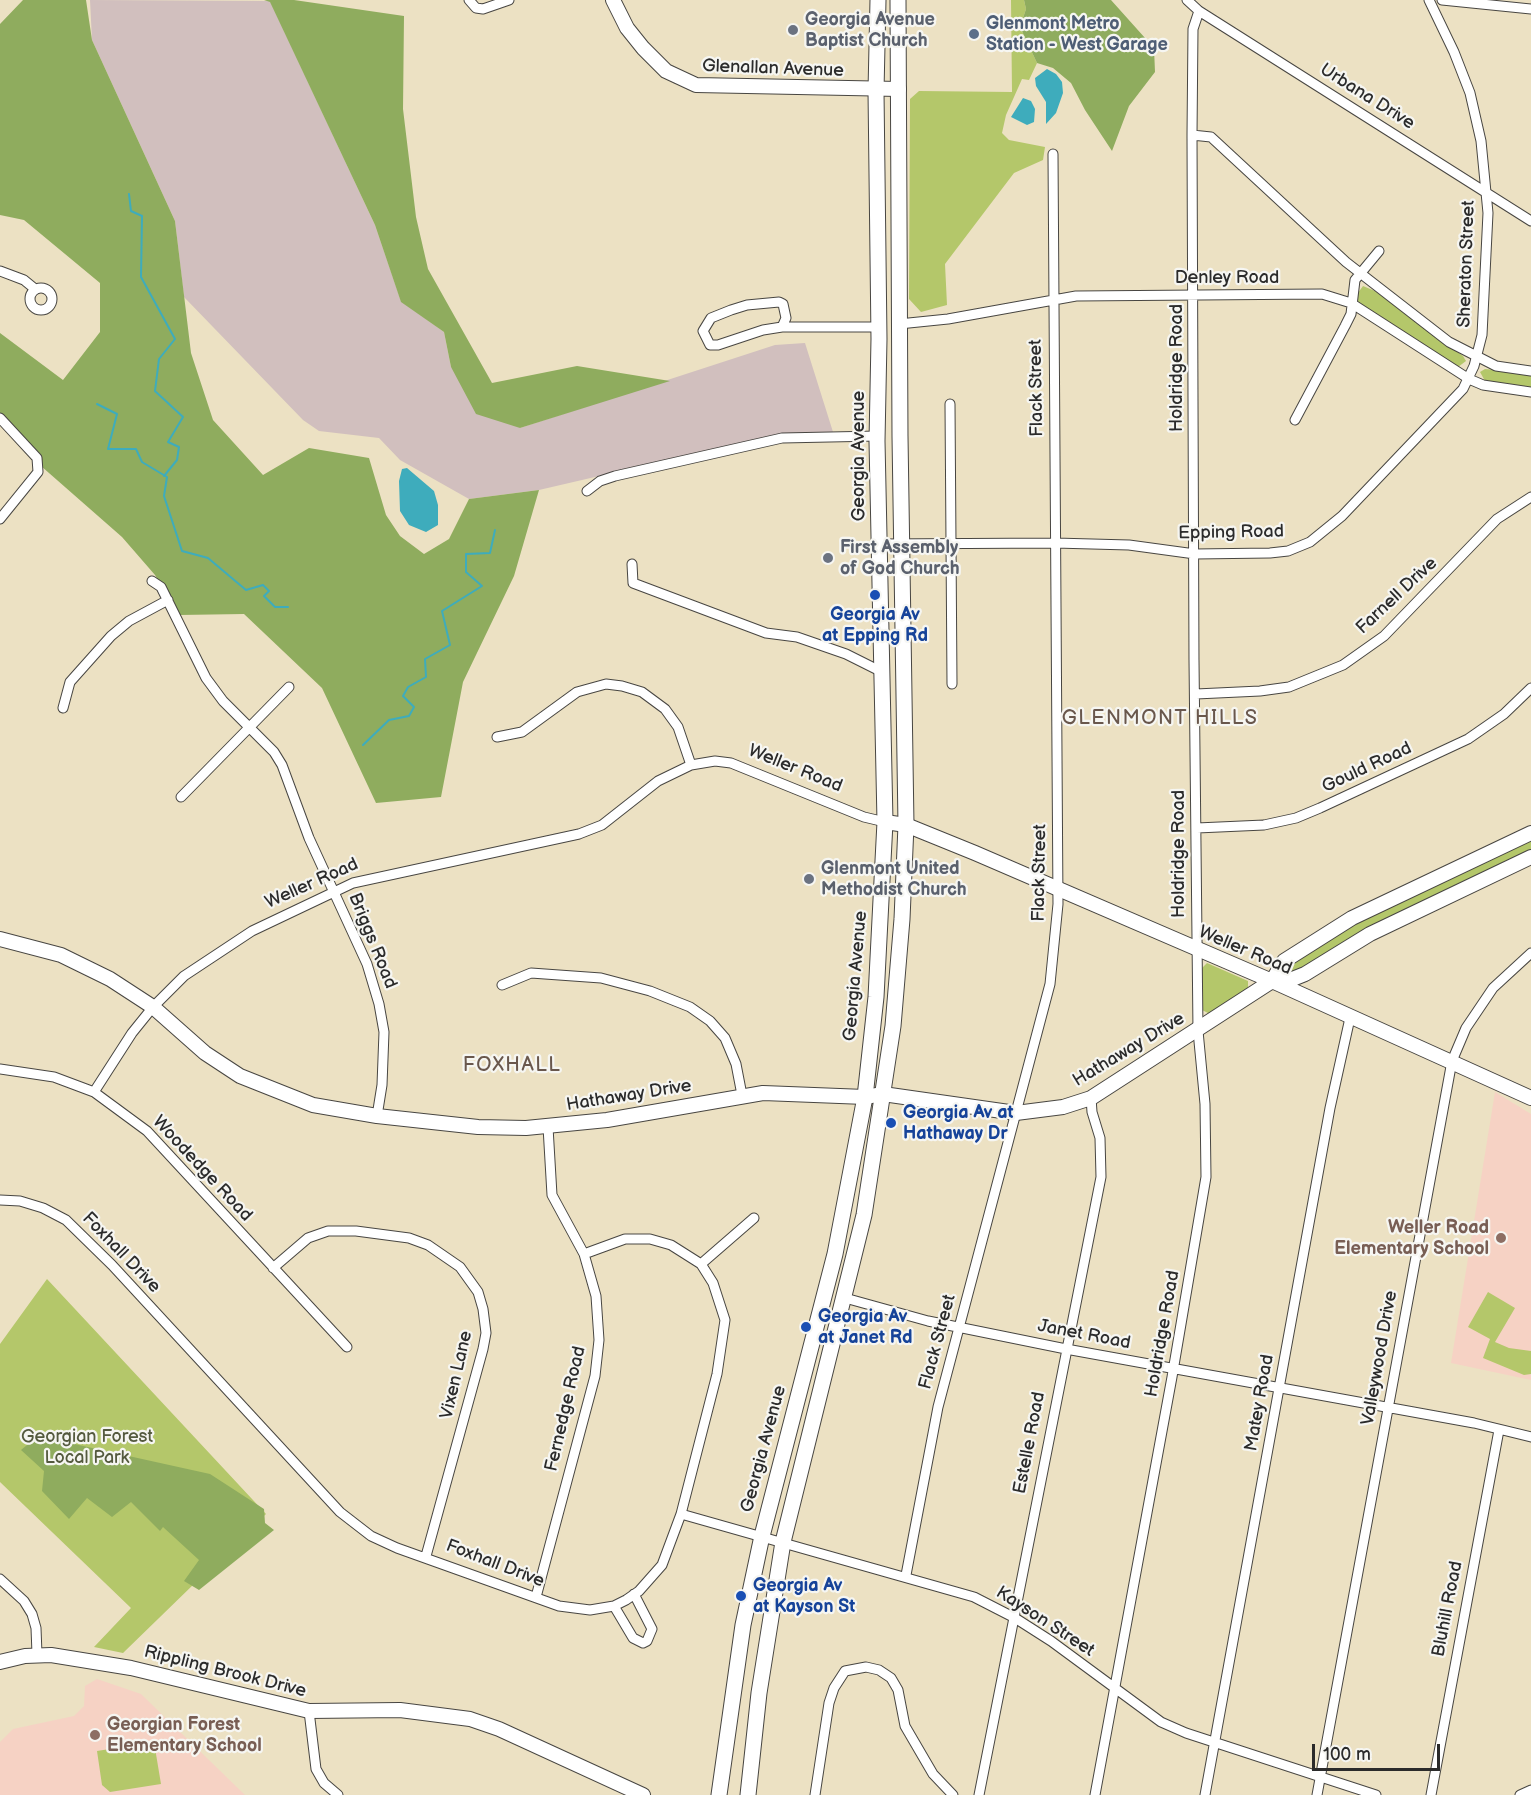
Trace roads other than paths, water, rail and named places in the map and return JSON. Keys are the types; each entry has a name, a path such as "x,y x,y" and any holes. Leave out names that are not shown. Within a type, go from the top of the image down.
{"main road":[{"name":"Georgia Avenue","path":"719,1795 743,1625 762,1536 835,1254 865,1097 876,997 885,822 878,436 876,91 878,0"},
{"path":"748,1795 759,1693 783,1542 864,1215 884,1094 901,931 906,825 899,324 898,0"}],"street":[{"path":"469,0 476,8 483,9 509,0"},
{"name":"Glenallan Avenue","path":"613,0 627,28 643,48 666,71 696,86 876,91 899,89"},
{"name":"Urbana Drive","path":"1187,0 1198,11 1531,221"},
{"name":"Sheraton Street","path":"1429,0 1454,52 1470,93 1481,141 1488,213 1482,335 1476,358"},
{"path":"1442,0 1531,9"},
{"name":"Holdridge Road","path":"1095,1795 1174,1369 1206,1178 1205,1104 1198,1031 1196,950 1192,135 1193,29 1198,11"},
{"path":"1192,135 1211,137 1227,150 1360,273 1402,308 1476,358 1496,366 1531,370"},
{"name":"Flack Street","path":"906,1575 938,1407 1050,984 1058,890 1053,154"},
{"path":"1295,420 1346,326 1352,303 1354,280 1379,251"},
{"path":"0,271 24,280 35,289"},
{"name":"Denley Road","path":"899,324 948,319 1053,298 1193,294 1322,294 1352,303 1483,386 1531,392"},
{"path":"782,327 786,318 783,304 779,302 747,305 731,310 711,318 703,332 710,345 718,345 763,330 782,327 879,327"},
{"name":"Epping Road","path":"879,544 1129,545 1195,554 1288,551 1310,542 1350,507 1448,406 1469,379 1476,358"},
{"path":"950,404 952,684"},
{"path":"0,418 37,458 38,472 0,519"},
{"path":"587,491 600,481 615,476 782,438 878,436"},
{"name":"Farnell Drive","path":"1196,694 1260,691 1289,687 1344,665 1384,636 1497,519 1531,497"},
{"path":"632,564 633,583 766,633 797,637 846,654 882,672"},
{"name":"Briggs Road","path":"152,581 161,587 206,678 223,701 274,752 282,765 309,838 368,964 380,1004 385,1055 377,1116"},
{"path":"63,708 70,682 111,636 129,621 168,600"},
{"path":"497,737 522,732 577,692 606,684 622,686 642,692 665,709 678,727 691,765"},
{"path":"181,797 289,687"},
{"name":"Gould Road","path":"1197,828 1264,825 1312,811 1468,739 1504,714 1531,688"},
{"name":"Weller Road","path":"94,1092 132,1033 153,1007 184,976 224,947 334,892 378,875 579,834 602,825 658,781 691,765 716,761 731,763 864,817 906,825 1272,981 1531,1098"},
{"name":"Hathaway Drive","path":"0,939 61,955 110,979 153,1007 205,1053 240,1076 313,1106 377,1116 478,1127 548,1127 606,1120 742,1095 865,1097 884,1094 1016,1113 1063,1107 1091,1098 1198,1031 1272,981 1284,961 1352,918 1531,833"},
{"name":"Hathaway Drive","path":"1272,981 1290,980 1305,974 1370,934 1531,857"},
{"name":"Valleywood Drive","path":"1317,1795 1452,1062 1466,1028 1493,988 1531,953"},
{"path":"502,985 531,973 601,978 650,991 690,1007 710,1021 725,1038 736,1064 742,1095"},
{"name":"Matey Road","path":"1205,1795 1332,1097 1350,1018"},
{"name":"Woodedge Road","path":"0,1069 54,1077 94,1092 147,1131 347,1347"},
{"name":"Estelle Road","path":"979,1795 1015,1618 1022,1566 1101,1177 1100,1138 1091,1098"},
{"name":"Fernedge Road","path":"536,1597 595,1376 599,1340 596,1296 584,1254 552,1195 548,1127"},
{"name":"Foxhall Drive","path":"0,1200 20,1201 43,1208 66,1220 112,1265 340,1512 371,1536 397,1548 426,1556 575,1610 614,1606 634,1594 662,1565 681,1514 717,1374 724,1336 722,1305 713,1283 701,1264 671,1245 650,1239 625,1239 584,1254"},
{"path":"701,1264 754,1218"},
{"name":"Vixen Lane","path":"273,1268 308,1238 328,1231 356,1231 409,1238 428,1245 460,1267 478,1292 486,1333 483,1349 426,1556"},
{"name":"Janet Road","path":"845,1298 959,1327 1066,1349 1474,1423 1531,1437"},
{"name":"Bluhill Road","path":"1431,1795 1499,1430"},
{"name":"Kayson Street","path":"681,1514 906,1575 974,1597 1015,1618 1161,1722 1215,1743 1376,1795"},
{"path":"0,1579 24,1601 32,1614 36,1628 37,1654"},
{"path":"614,1606 633,1638 643,1643 647,1641 651,1633 650,1624 634,1594"},
{"name":"Rippling Brook Drive","path":"0,1662 37,1654 132,1668 309,1711 400,1710 470,1719 499,1729 644,1795"},
{"path":"815,1795 829,1702 834,1688 845,1671 866,1667 879,1670 891,1678 898,1690 905,1726 933,1774 953,1795"},
{"path":"309,1711 316,1769 324,1783 338,1795"},
{"path":"1520,1795 1531,1790"}],"water":[{"path":"1047,69 1056,74 1062,82 1063,93 1056,113 1046,124 1046,102 1036,86 1035,78"},
{"path":"1023,98 1031,101 1035,109 1034,122 1027,125 1011,117"},
{"path":"407,468 434,491 438,505 438,525 426,532 409,525 400,511 399,481 402,469"}],"waterway":[{"path":"129,194 131,211 142,216 141,277 175,339 159,359 155,391 183,417 168,442 179,447 177,460 164,476"},
{"path":"97,404 117,414 108,449 136,449 142,462 167,477 164,496 182,551 208,558 246,590 263,585 269,591 264,596 275,607 288,607"},
{"path":"363,745 389,720 409,716 414,707 403,696 408,687 426,677 425,659 450,645 442,611 482,586 466,572 466,554 490,553 495,530"}],"place":[{"name":"Georgia Avenue Baptist Church","path":"793,30"},
{"name":"Glenmont Metro Station - West Garage","path":"974,34"},
{"name":"First Assembly of God Church","path":"828,558"},
{"name":"Georgia Av at Epping Rd","path":"875,595"},
{"name":"Glenmont United Methodist Church","path":"809,879"},
{"name":"Georgia Av at Hathaway Dr","path":"891,1123"},
{"name":"Weller Road Elementary School","path":"1501,1238"},
{"name":"Georgia Av at Janet Rd","path":"806,1327"},
{"name":"Georgia Av at Kayson St","path":"741,1596"},
{"name":"Georgian Forest Elementary School","path":"95,1735"}],"district":[{"name":"GLENMONT HILLS","path":"1160,719"},
{"name":"FOXHALL","path":"512,1066"}],"park label":[{"name":"Georgian Forest Local Park","path":"87,1447"}]}
